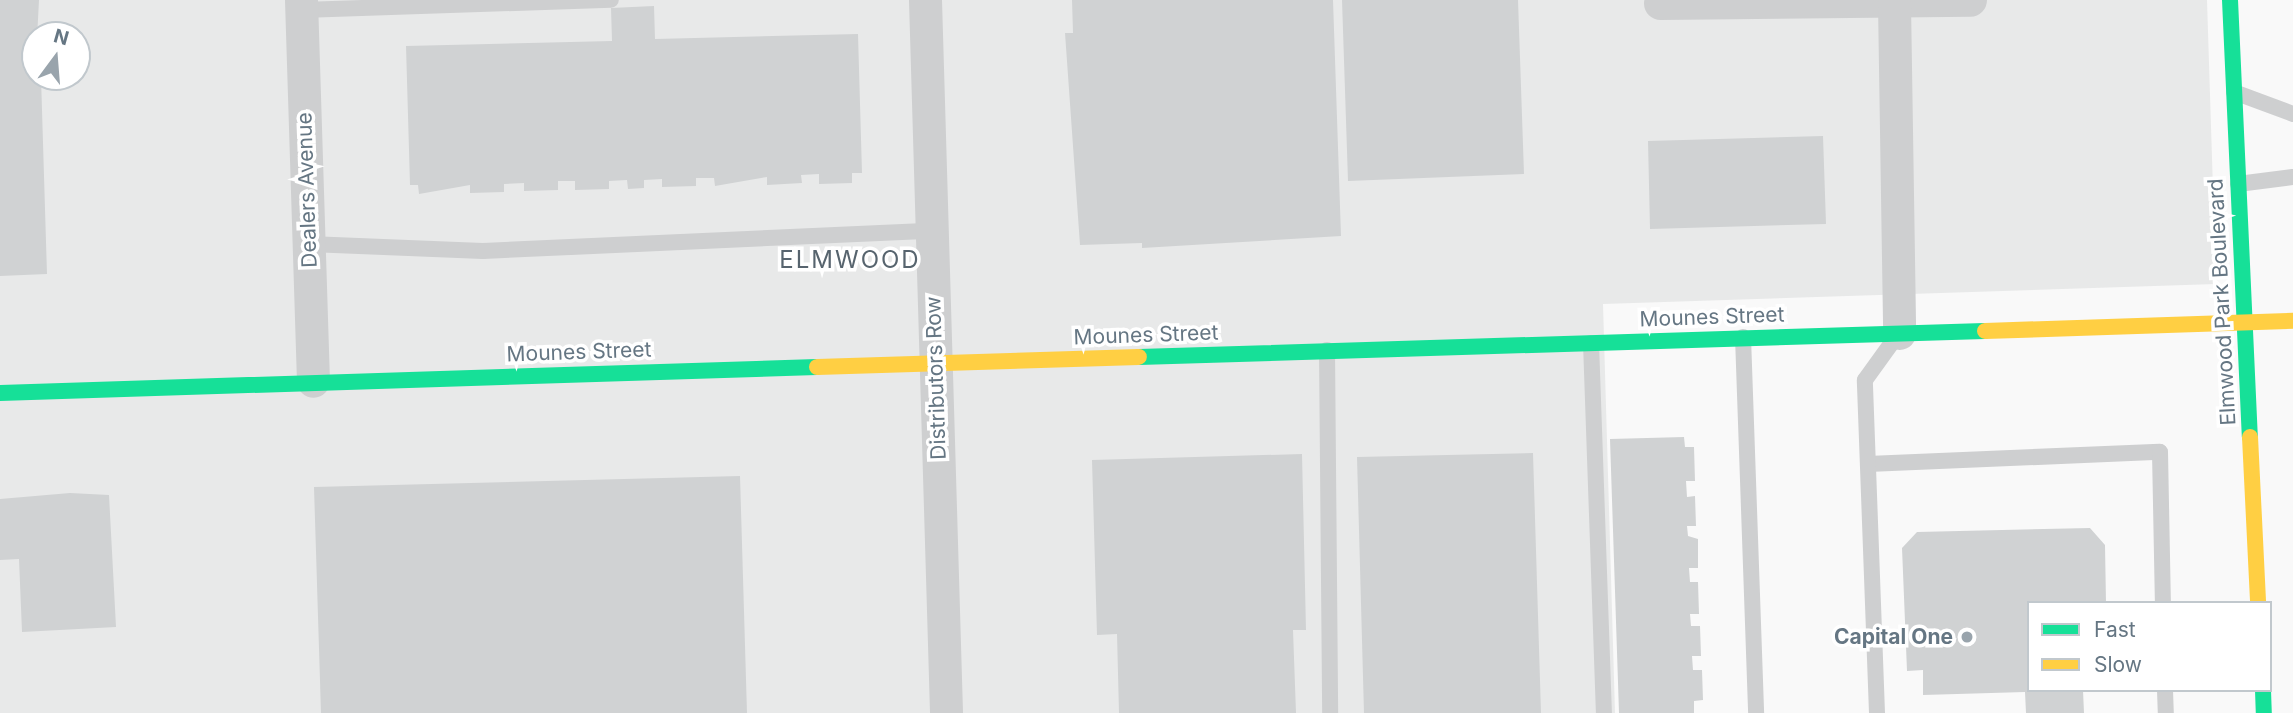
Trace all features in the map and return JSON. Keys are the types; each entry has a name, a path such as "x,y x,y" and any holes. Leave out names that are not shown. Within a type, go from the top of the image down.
{"main road":[{"name":"Elmwood Park Boulevard","path":"2230,0 2258,601"},
{"name":"Mounes Street","path":"0,393 313,381 2293,321"},
{"path":"2263,692 2264,713"}],"street":[{"name":"Distributors Row","path":"925,0 946,713"},
{"path":"1660,1 1894,3 1970,0"},
{"path":"1894,3 1899,333"},
{"name":"Dealers Avenue","path":"302,5 313,381"}],"lane":[{"path":"302,5 611,0"},
{"path":"2234,92 2293,114"},
{"path":"2238,184 2293,177"},
{"path":"309,244 482,251 931,231"},
{"path":"1877,713 1865,380 1899,333"},
{"path":"1743,337 1756,713"},
{"path":"1591,343 1604,713"},
{"path":"1327,351 1330,713"},
{"path":"1868,464 2160,452 2164,601"},
{"path":"2165,692 2166,713"}],"shaded area":[{"path":"0,0 2207,0 2216,284 1603,304 1615,713 0,713"}],"building":[{"path":"0,0 39,0 38,21 21,21 21,91 41,91 47,274 0,276"},
{"path":"1072,0 1333,0 1341,236 1142,248 1142,243 1080,245 1065,33 1073,33"},
{"path":"1342,0 1518,0 1524,174 1348,181"},
{"path":"654,6 655,39 858,34 862,173 852,173 852,183 819,184 819,174 801,175 802,183 767,185 767,177 715,186 714,178 696,178 696,186 662,187 662,179 644,180 644,188 628,189 627,180 609,181 609,189 575,190 575,181 558,181 558,190 524,191 524,183 504,184 504,192 470,193 470,185 419,194 418,185 410,185 406,46 612,41 611,8"},
{"path":"1823,136 1826,224 1650,229 1648,141"},
{"path":"1684,437 1685,447 1694,447 1695,481 1686,481 1687,497 1695,496 1696,526 1687,526 1688,536 1698,539 1698,568 1689,568 1690,582 1698,582 1699,614 1690,614 1691,626 1700,626 1701,656 1692,656 1693,670 1702,670 1703,700 1694,701 1694,713 1619,713 1610,439"},
{"path":"1533,453 1541,713 1364,713 1357,457"},
{"path":"1302,454 1306,630 1293,630 1296,713 1119,713 1117,634 1097,635 1092,460"},
{"path":"740,476 747,713 321,713 314,487"},
{"path":"70,493 109,495 116,627 22,632 19,559 0,560 0,499"},
{"name":"Capital One","path":"2090,528 2105,545 2106,601 2027,601 2027,692 2083,692 2084,713 2026,713 2025,692 1923,695 1923,670 1907,671 1902,548 1917,532"}],"traffic: fast":[{"path":"2230,0 2250,437"},
{"path":"1139,357 1985,331"},
{"path":"0,393 817,367"},
{"path":"2263,692 2264,713"}],"traffic: slow":[{"path":"1985,331 2293,321"},
{"path":"817,367 1139,357"},
{"path":"2250,437 2258,601"}],"place":[{"name":"Capital One","path":"1967,637"}],"district":[{"name":"ELMWOOD","path":"850,260"}]}
